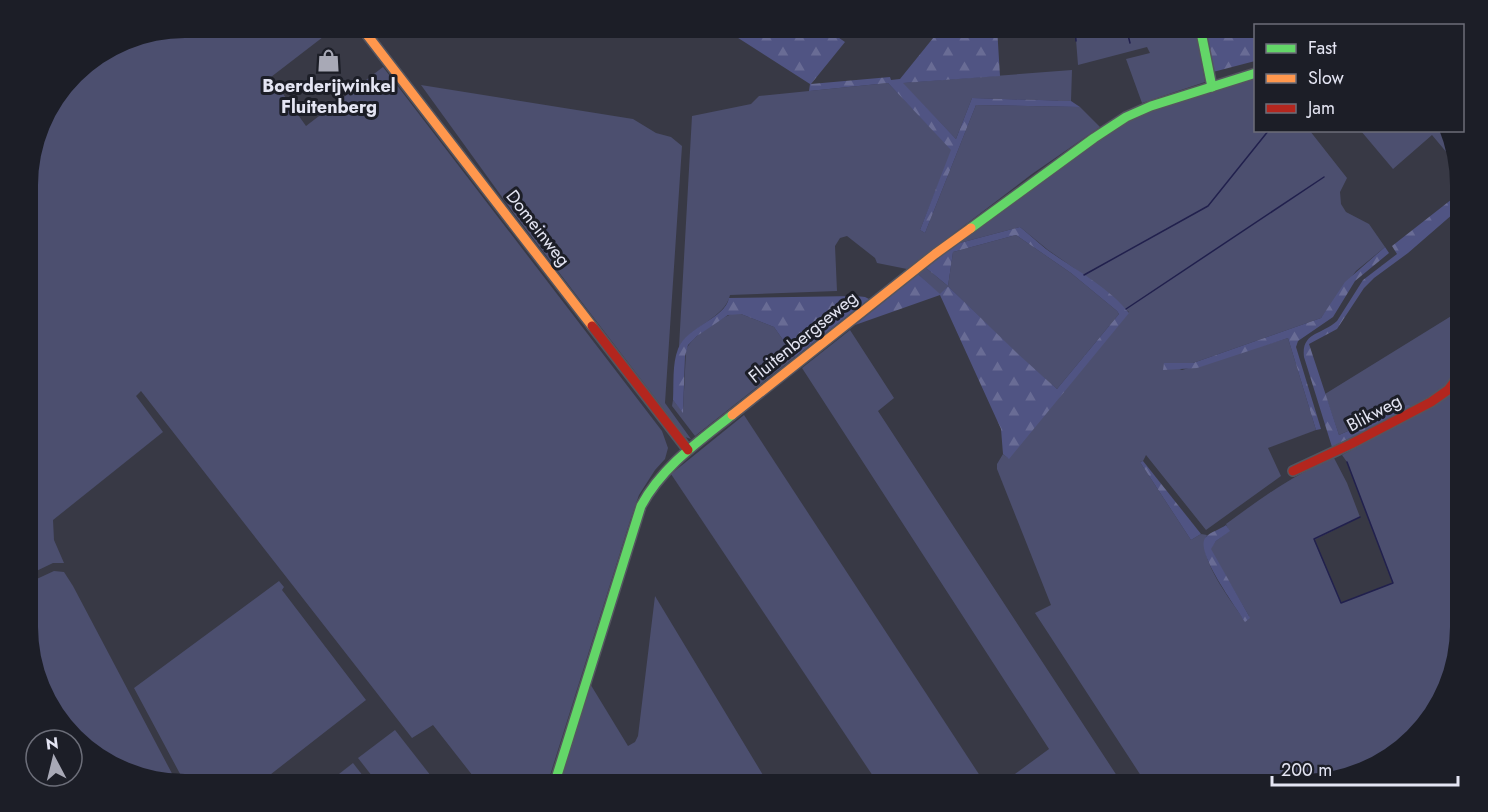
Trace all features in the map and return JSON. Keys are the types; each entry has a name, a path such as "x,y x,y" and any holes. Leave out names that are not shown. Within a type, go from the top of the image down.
{"street":[{"name":"Domeinweg","path":"370,38 688,450"},
{"path":"1202,38 1212,87"},
{"name":"Fluitenbergseweg","path":"557,774 640,508 657,479 688,450 935,254 1094,138 1126,117 1146,108 1254,74"},
{"name":"Blikweg","path":"1293,471 1431,402 1450,388"}],"shaded area":[{"path":"322,38 271,77 306,126 383,67 662,431 668,448 665,459 639,495 550,774 471,774 433,725 412,738 141,391 136,396 163,432 53,520 54,540 64,563 53,563 38,570 39,166 49,128 57,111 81,81 111,57 156,40"},
{"path":"1076,38 1197,38 1205,82 1142,103 1126,59 1150,53 1147,47 1078,65"},
{"path":"1072,70 1071,101 972,98 956,139 902,83"},
{"path":"1254,76 1254,132 1311,132 1347,178 1340,192 1341,204 1346,212 1369,224 1385,247 1356,271 1321,318 1193,363 1165,363 1182,370 1288,338 1316,430 1268,448 1281,476 1206,530 1146,455 1140,462 1191,540 1201,534 1207,535 1206,555 1211,567 1245,621 1249,616 1210,549 1229,531 1226,524 1291,479 1334,458 1347,483 1360,517 1314,540 1341,603 1393,583 1347,462 1342,455 1441,401 1450,393 1450,637 1448,656 1435,692 1426,709 1414,724 1385,750 1350,767 1313,774 1140,774 1035,613 1051,605 997,464 1003,454 1008,458 1129,312 1020,227 956,244 1111,130 1142,113"},
{"path":"888,83 952,150 920,230 925,233 976,105 1080,107 1100,127 1032,174 907,269 877,263 875,258 847,236 840,238 835,246 837,291 730,295 722,310 685,339 679,347 692,116 751,104 759,96"},
{"path":"421,85 633,119 656,133 671,137 682,146 665,403 691,439 685,437 515,215"},
{"path":"1362,132 1440,132 1446,152 1432,135 1393,169"},
{"path":"1016,235 1071,273 1119,314 1057,389 1018,355 948,286 953,252"},
{"path":"926,268 948,286 940,295 918,274"},
{"path":"734,313 774,327 795,357 695,436 672,406 673,400 683,412 686,350 694,339 707,328"},
{"path":"1450,317 1450,379 1443,388 1411,408 1404,406 1339,435 1325,394"},
{"path":"850,330 894,398 878,411 1116,774 1015,774 1049,749 802,368"},
{"path":"744,415 979,774 872,774 671,474"},
{"path":"54,571 64,572 172,774 138,767 120,759 103,750 84,734 84,728 78,728 74,724 62,709 45,674 40,656 38,578"},
{"path":"279,581 284,587 282,590 366,700 271,774 180,774 134,688"},
{"path":"655,596 762,774 560,774 589,682 628,746 635,742 638,736"},
{"path":"395,730 429,774 370,774 358,758"},
{"path":"353,763 362,774 339,774"}],"green space":[{"path":"738,38 839,38 845,42 811,84 890,77 891,80 900,79 933,38 998,38 1000,76 903,83 956,139 972,98 1071,101 1080,107 976,105 925,233 920,230 951,150 888,83 809,91 810,84"},
{"path":"1205,38 1254,38 1254,61 1213,72"},
{"path":"1450,201 1450,217 1408,253 1374,278 1364,288 1337,329 1309,344 1339,435 1404,406 1409,405 1411,408 1332,447 1304,357 1304,349 1309,338 1337,321 1363,280 1397,254 1392,246"},
{"path":"1020,227 1046,249 1112,295 1129,313 1009,459 1003,454 1001,429 940,295 855,325 918,274 940,294 948,286 926,268 956,244","holes":["1016,235 1071,273 1119,314 1057,389 948,286 953,252"]},
{"path":"1385,247 1389,253 1355,281 1333,317 1298,341 1296,347 1321,429 1316,430 1288,338 1197,368 1163,370 1164,363 1193,363 1321,318 1345,282"},
{"path":"856,296 869,299 795,357 774,327 741,314 728,315 688,345 685,356 683,413 673,400 674,368 678,349 689,334 721,312 729,298"},
{"path":"1143,461 1201,534 1191,540 1140,462"},
{"path":"1226,525 1230,531 1216,541 1211,549 1250,618 1245,622 1205,554 1206,537"}],"waterway":[{"path":"1129,38 1130,43"},
{"path":"1084,275 1208,206 1267,132"},
{"path":"1126,309 1324,177"},
{"path":"1347,462 1393,583 1341,603 1314,539 1360,517"}],"traffic: fast":[{"path":"1202,38 1212,87"},
{"path":"971,228 1126,117 1151,106 1254,74"},
{"path":"557,774 641,506 670,467 732,415"}],"traffic: slow":[{"path":"369,38 592,326"},
{"path":"732,415 971,228"}],"traffic: jam":[{"path":"592,326 688,450"},
{"path":"1293,471 1431,402 1450,387"}],"place":[{"name":"Boerderijwinkel Fluitenberg","path":"329,60"}]}
